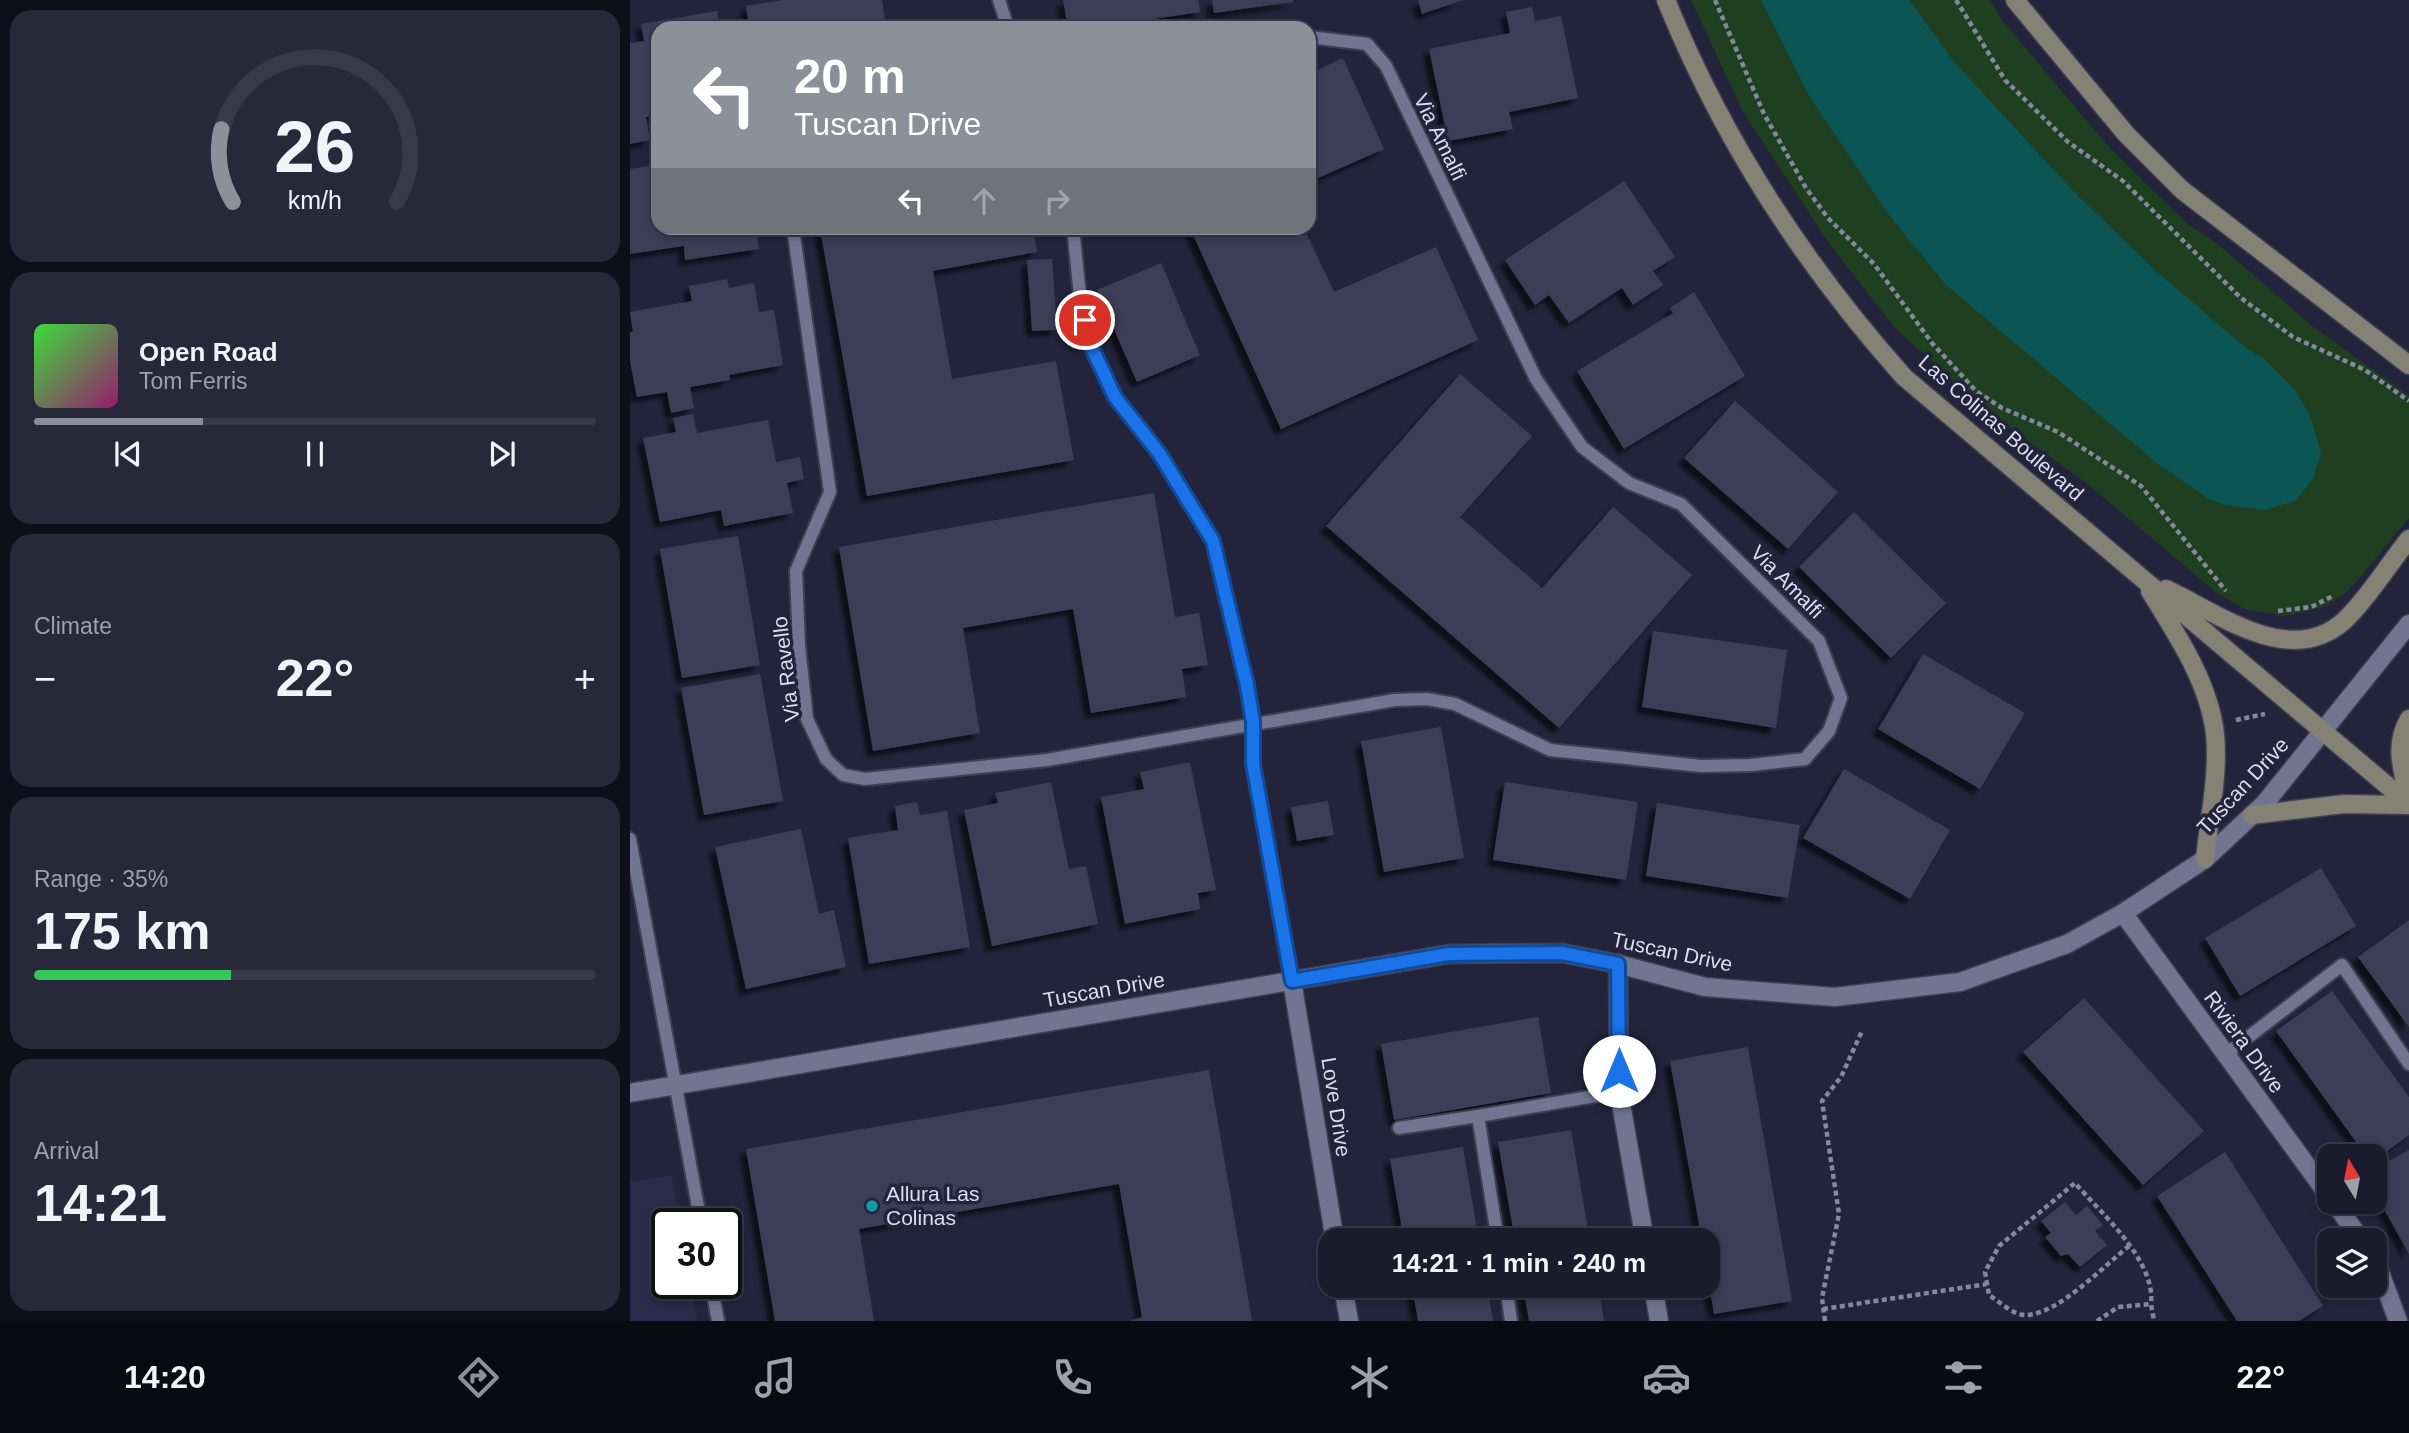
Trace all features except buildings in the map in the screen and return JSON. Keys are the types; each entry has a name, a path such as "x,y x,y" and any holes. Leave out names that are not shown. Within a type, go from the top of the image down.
{"main road":[{"name":"Las Colinas Boulevard","path":"1666,0 1686,50 1730,134 1773,203 1856,323 1904,377 2409,803"},
{"path":"2015,0 2152,162 2214,215 2409,367"},
{"path":"2141,577 2240,627 2265,637 2293,640 2322,634 2345,620 2409,539"},
{"path":"2141,577 2178,635 2205,692 2211,713 2216,755 2205,859"},
{"path":"2252,815 2344,804 2409,803 2398,750 2401,733 2409,719"}],"street":[{"name":"Tuscan Drive","path":"630,1093 1449,954 1562,953 1618,964 1705,987 1835,997 1960,982 2067,944 2123,913 2205,859 2252,815 2325,731 2409,624"},
{"name":"Riviera Drive","path":"2123,913 2317,1180"},
{"path":"1618,964 1619,1092 1643,1228"},
{"name":"Love Drive","path":"1292,981 1333,1228"},
{"path":"2387,1291 2398,1321"},
{"path":"1345,1298 1349,1321"},
{"path":"1655,1298 1659,1321"}],"lane":[{"path":"999,0 1006,21"},
{"name":"Via Amalfi","path":"1253,722 1395,700 1427,699 1455,704 1550,750 1701,766 1751,765 1805,759 1829,731 1841,698 1819,641 1681,503 1629,482 1582,447 1536,379 1386,66 1367,44 1316,38"},
{"name":"Via Ravello","path":"794,235 830,492 796,571 799,646 807,719 826,759 843,775 865,779 1047,760 1253,722"},
{"path":"1074,235 1080,296 1090,344 1115,397 1159,453 1213,541 1253,722 1253,764 1292,981"},
{"path":"630,839 678,1084 699,1208"},
{"path":"2225,1055 2342,965 2409,1064"},
{"path":"1399,1128 1619,1092"},
{"path":"1478,1116 1496,1228"},
{"path":"1508,1298 1511,1321"},
{"path":"714,1299 718,1321"}],"path":[{"path":"1715,0 1764,114 1806,188 1828,218 1874,264 1932,344 1976,391 2002,408 2058,432 2141,486 2215,580 2232,596"},
{"path":"1956,0 2005,80 2068,142 2123,181 2241,298 2293,337 2365,370 2409,401"},
{"path":"2272,611 2311,607 2336,595"},
{"path":"2231,722 2269,713 2276,720"},
{"path":"1825,1321 1822,1298 1839,1214 1822,1101 1841,1077 1862,1031"},
{"path":"2129,1246 2049,1310 2029,1318 2015,1313 1989,1295 1985,1272 1999,1246 2075,1182 2129,1246 2147,1269 2153,1289 2151,1304 2154,1321"},
{"path":"1823,1309 1987,1284"},
{"path":"2097,1321 2118,1307 2151,1304"}],"shaded area":[{"path":"1691,0 1990,0 2001,19 2107,145 2185,222 2219,245 2312,326 2409,396 2409,518 2357,581 2343,595 2323,607 2284,616 2244,609 2216,592 2085,482 1980,406 1895,328 1831,246 1743,112"},
{"path":"1761,0 1909,0 1955,63 2075,193 2155,270 2246,348 2263,358 2295,390 2311,418 2321,453 2313,479 2295,501 2264,510 2225,505 2209,499 2158,464 1946,285 1886,211 1809,96"},
{"path":"672,1175 678,1208 651,1208 651,1299 693,1299 697,1321 630,1321 630,1182"}],"place":[{"name":"Allura Las Colinas","path":"872,1206"}],"route":[{"path":"1085,320 1090,344 1115,397 1159,453 1195,507 1213,541 1247,685 1253,722 1253,764 1292,981 1449,954 1562,953 1618,964 1619,1071"}]}
